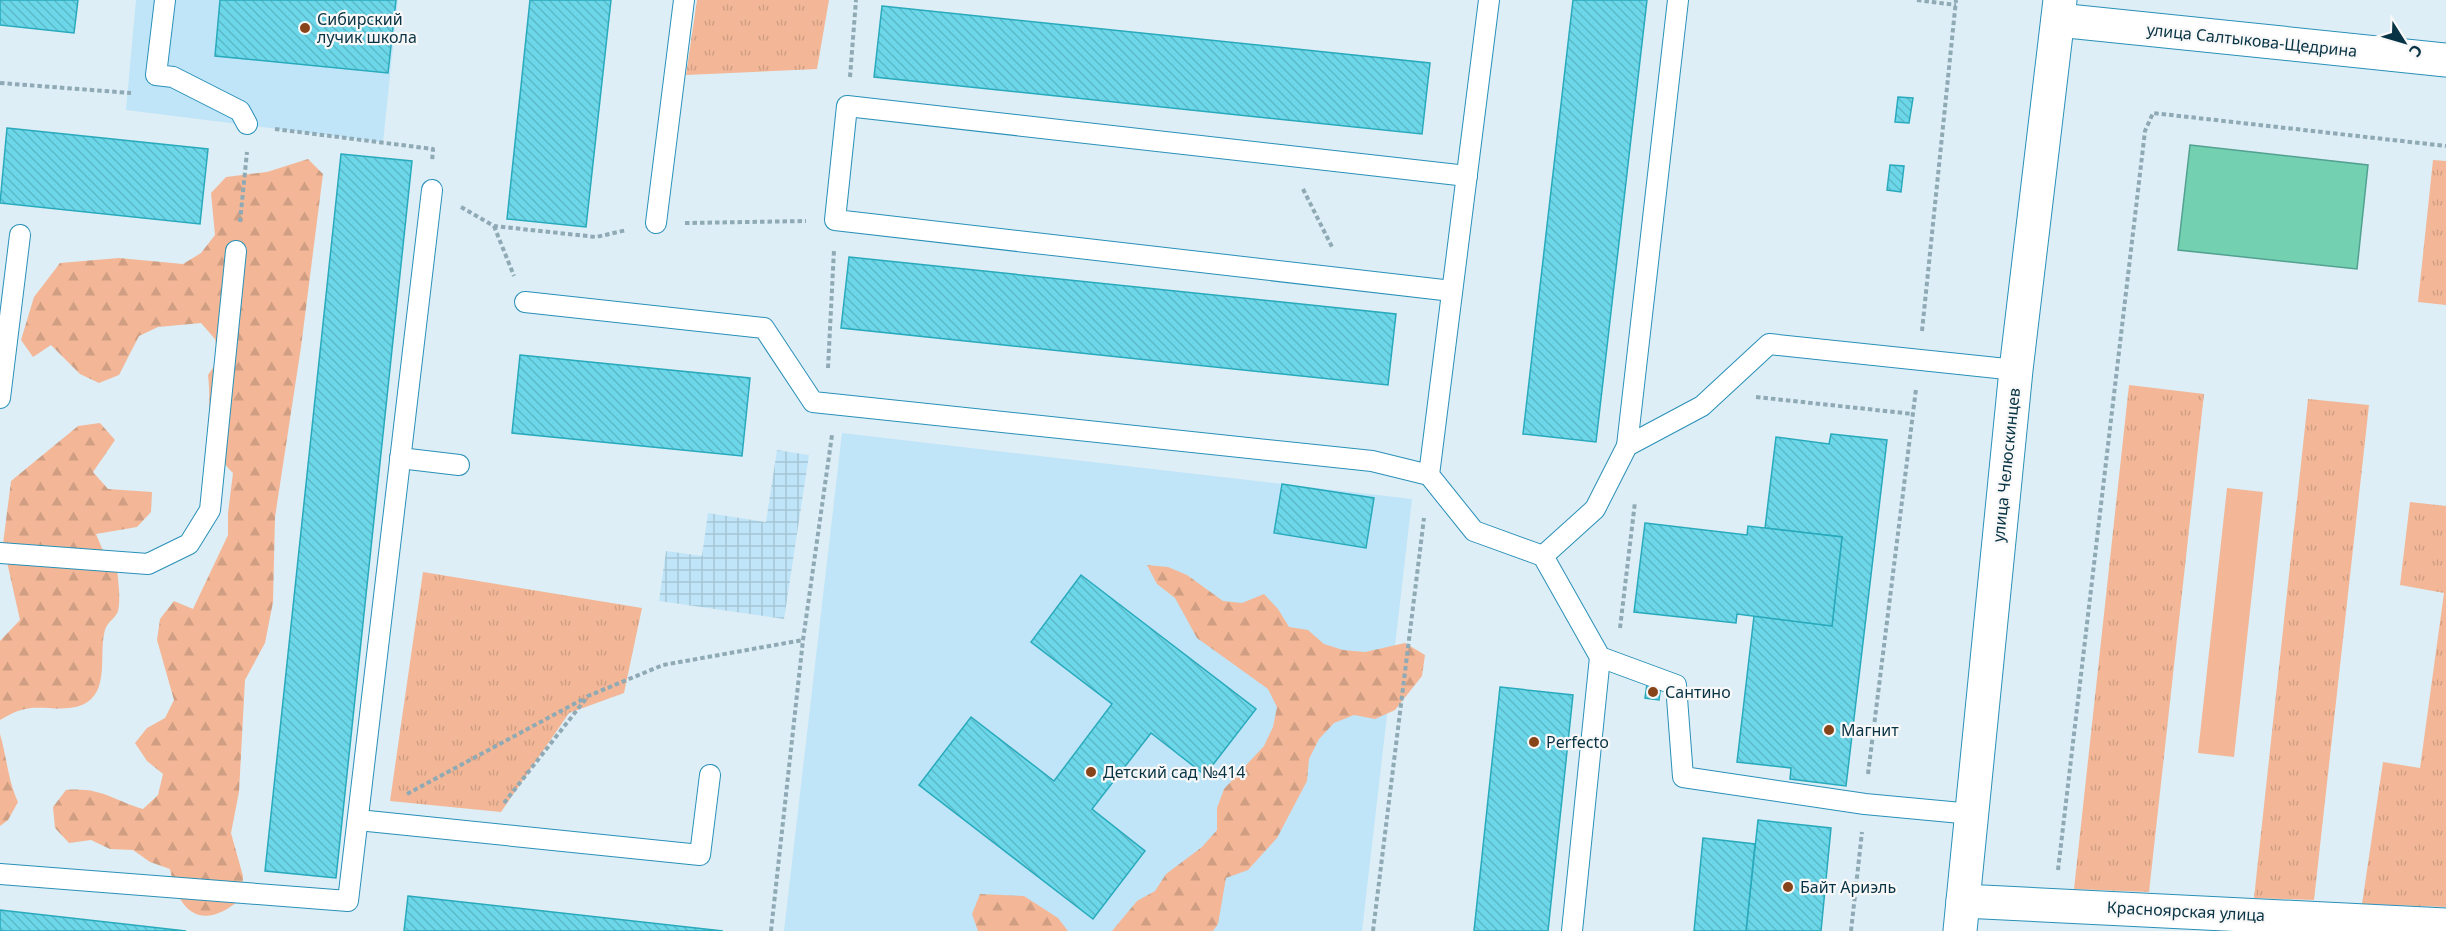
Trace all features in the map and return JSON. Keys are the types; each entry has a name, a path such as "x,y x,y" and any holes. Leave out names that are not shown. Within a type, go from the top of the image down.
{"main road":[{"name":"улица Салтыкова-Щедрина","path":"2059,10 2446,60"},
{"name":"улица Челюскинцев","path":"1961,916 2016,370 2059,10"},
{"name":"Красноярская улица","path":"1961,916 2054,904 2446,926"}],"lane":[{"path":"165,0 156,75 173,77 240,111 247,124"},
{"path":"656,223 684,0"},
{"path":"1429,475 1489,0"},
{"path":"1543,556 1595,509 1628,446 1677,0"},
{"path":"1452,291 835,220 848,106 1467,176"},
{"path":"0,874 348,901 432,190"},
{"path":"0,398 20,235"},
{"path":"0,552 148,564 189,544 210,510 236,251"},
{"path":"525,302 764,328 813,402 1372,461 1429,475 1474,531 1543,556 1608,659 1676,685 1683,777 1865,804 1972,814"},
{"path":"1628,446 1702,406 1769,344 2016,370"},
{"path":"400,458 459,465"},
{"path":"1572,931 1608,659"},
{"path":"358,820 700,855 710,775"}],"path":[{"path":"848,106 856,0"},
{"path":"1917,0 1956,3 1919,360"},
{"path":"0,83 127,92 138,96"},
{"path":"2054,904 2145,130 2153,113 2446,146"},
{"path":"247,124 432,149 432,190 494,226 596,237 656,223 835,220 826,404 832,433 803,640 771,931"},
{"path":"236,251 248,146"},
{"path":"1286,156 1348,280"},
{"path":"494,226 525,302"},
{"path":"1717,393 1913,414 1851,931"},
{"path":"1373,931 1429,475"},
{"path":"1608,659 1635,497"},
{"path":"358,820 588,696 663,665 803,640"},
{"path":"481,832 588,696"}],"shaded area":[{"path":"136,0 398,0 383,142 126,110"},
{"path":"2190,145 2368,165 2357,269 2178,250"},
{"name":"Детский сад №414","path":"842,433 1412,499 1362,931 784,931"},
{"path":"777,450 809,455 784,619 659,601 666,551 702,556 708,513 766,522"}],"green space":[{"path":"697,0 829,0 817,69 686,75"},
{"path":"308,159 323,174 301,347 275,517 273,602 265,643 245,680 239,792 231,833 243,876 242,898 216,914 205,916 187,908 174,885 170,869 150,862 133,850 110,849 91,840 69,843 55,828 53,807 66,790 98,792 143,809 158,795 163,774 147,761 135,743 147,728 165,718 174,700 157,640 160,619 174,601 193,609 228,535 233,473 215,449 210,427 208,375 219,359 215,339 201,323 158,327 139,336 119,375 99,383 80,374 51,345 33,357 21,340 34,297 60,263 119,258 183,264 201,253 215,235 211,193 226,177 267,172"},
{"path":"2433,160 2446,161 2446,305 2418,302"},
{"path":"2129,385 2204,394 2149,892 2074,889"},
{"path":"2308,399 2369,405 2314,900 2254,898"},
{"path":"100,423 115,440 93,472 108,489 152,492 151,512 137,527 96,534 104,553 117,568 119,595 118,611 105,630 102,672 97,691 82,705 67,708 28,708 0,720 0,641 20,620 3,544 11,481 78,426"},
{"path":"2227,488 2263,492 2234,757 2198,753"},
{"path":"2410,502 2446,506 2446,907 2362,904 2383,762 2420,768 2444,593 2400,585"},
{"path":"1147,565 1168,567 1187,575 1223,601 1242,603 1264,594 1278,609 1289,627 1308,630 1324,644 1343,650 1365,652 1405,643 1425,655 1422,676 1395,710 1375,719 1354,715 1334,723 1319,739 1309,759 1307,781 1277,838 1248,870 1226,878 1218,924 1213,931 1112,931 1137,901 1155,891 1166,874 1202,847 1217,830 1217,808 1224,789 1264,746 1273,727 1277,707 1268,689 1197,638 1175,598 1157,584"},
{"path":"423,572 642,608 624,693 569,713 501,812 390,801"},
{"path":"0,734 18,802 8,820 0,826"},
{"path":"980,894 1024,896 1058,918 1068,931 978,931 972,914"}],"building":[{"path":"0,0 78,0 74,33 0,25"},
{"name":"Сибирский лучик школа","path":"220,0 396,0 388,73 215,56"},
{"path":"530,0 611,0 586,227 507,219"},
{"path":"1573,0 1647,0 1596,442 1523,434"},
{"path":"882,6 1430,63 1422,134 874,77"},
{"path":"1898,97 1913,98 1909,123 1895,122"},
{"path":"7,128 208,149 200,224 0,203"},
{"path":"341,154 412,161 336,878 265,871"},
{"path":"1890,165 1904,166 1901,192 1887,190"},
{"path":"849,257 1396,314 1388,385 841,328"},
{"path":"520,355 750,378 742,456 512,433"},
{"path":"1831,434 1887,440 1846,786 1790,779 1791,768 1737,762 1754,616 1832,626 1842,537 1765,528 1776,437 1829,444"},
{"path":"1282,484 1374,498 1366,548 1274,533"},
{"path":"1645,523 1747,535 1748,526 1842,537 1832,626 1737,614 1736,623 1634,612"},
{"path":"1081,575 1256,709 1205,775 1151,733 1092,809 1145,851 1093,919 919,785 971,717 1054,781 1112,704 1031,642"},
{"name":"Сантино","path":"1647,684 1661,685 1659,700 1645,698"},
{"path":"1500,687 1573,695 1548,931 1474,931"},
{"name":"Байт Ариэль","path":"1758,820 1831,828 1821,931 1746,931"},
{"path":"1703,838 1755,844 1746,931 1694,931"},
{"path":"408,896 723,931 404,931"},
{"path":"0,910 186,931 0,931"}],"place":[{"name":"Сибирский лучик школа","path":"305,28"},
{"name":"Сантино","path":"1653,692"},
{"name":"Магнит","path":"1829,730"},
{"name":"Perfecto","path":"1534,742"},
{"name":"Детский сад №414","path":"1091,772"},
{"name":"Байт Ариэль","path":"1788,887"}]}
